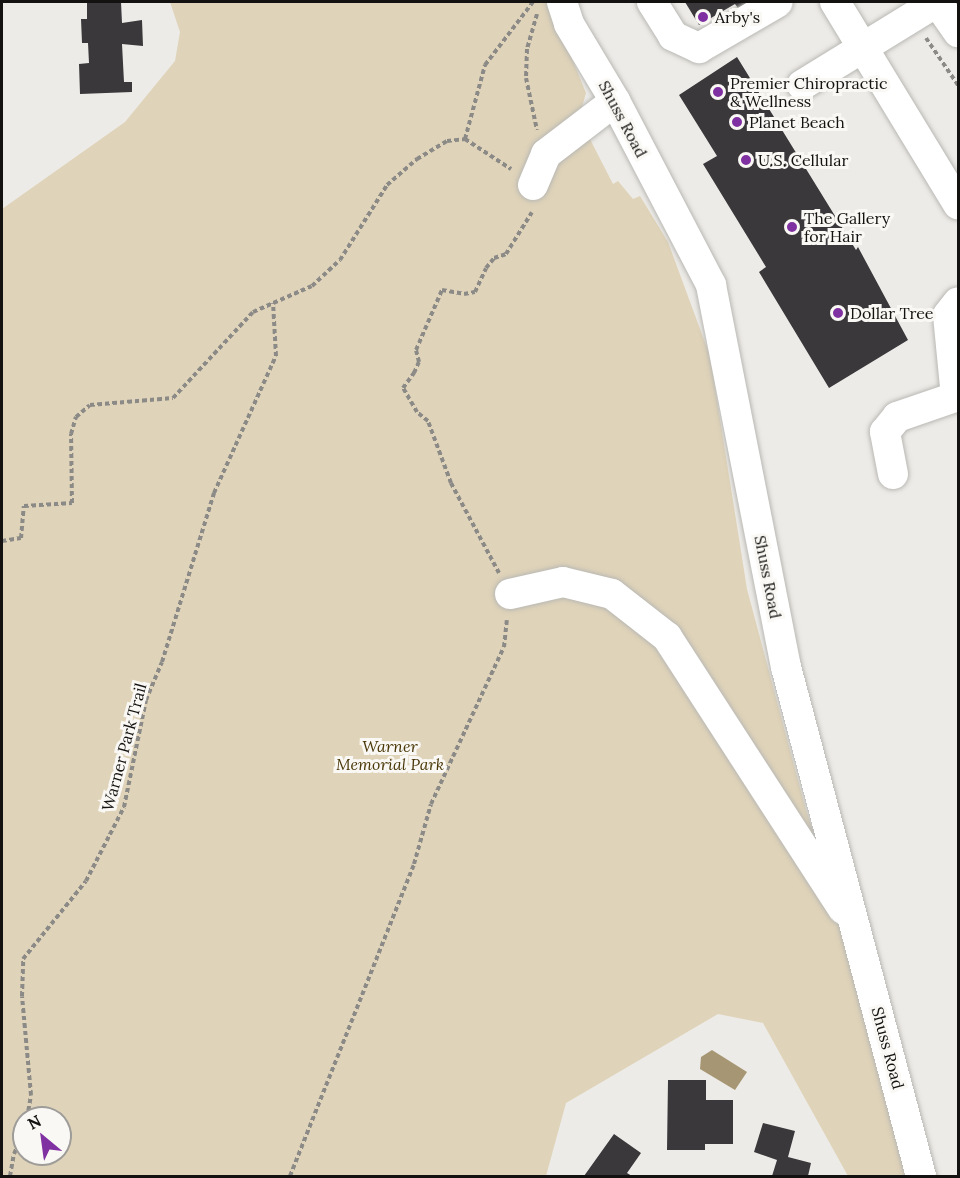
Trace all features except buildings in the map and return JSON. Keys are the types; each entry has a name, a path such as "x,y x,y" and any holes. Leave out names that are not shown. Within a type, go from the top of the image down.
{"street":[{"name":"Shuss Road","path":"562,2 569,24 615,101 711,285 786,667 921,1176"},
{"path":"652,2 673,36 699,48 778,2"},
{"path":"835,2 958,204"},
{"path":"802,85 929,7 958,32"},
{"path":"533,185 546,154 615,101"},
{"path":"893,474 885,432 897,417 957,397 948,315 958,302"},
{"path":"510,594 562,582 612,594 667,637 858,932"}],"path":[{"path":"465,140 485,65 533,2"},
{"path":"539,2 527,49 526,78 534,122 546,154"},
{"path":"929,7 958,85"},
{"path":"2,541 21,538 24,506 72,503 70,434 76,417 90,405 112,400 173,398 253,312 312,286 340,260 387,185 417,159 447,141 465,140 533,185 535,206 506,254 494,258 486,268 475,292 464,294 442,290 416,350 418,362 414,373 404,388 417,411 428,421 451,483 510,594 504,646 431,804 414,864 290,1176"},
{"name":"Warner Park Trail","path":"29,1106 31,1095 22,996 23,959 86,881 124,807 146,700 162,662 214,493 276,356 273,303"}],"green space":[{"name":"Warner Memorial Park","path":"170,2 549,2 586,93 582,107 576,112 613,184 618,181 633,199 640,196 668,242 710,356 747,589 806,810 853,951 909,1176 848,1176 763,1023 718,1014 566,1103 546,1176 2,1176 2,209 125,122 175,61 180,32"}],"shaded area":[{"path":"712,1050 747,1072 735,1090 700,1069 701,1057"}],"place":[{"name":"Arby's","path":"703,17"},
{"name":"Premier Chiropractic & Wellness","path":"718,92"},
{"name":"Planet Beach","path":"737,122"},
{"name":"U.S. Cellular","path":"746,160"},
{"name":"The Gallery for Hair","path":"792,227"},
{"name":"Dollar Tree","path":"838,313"}]}
